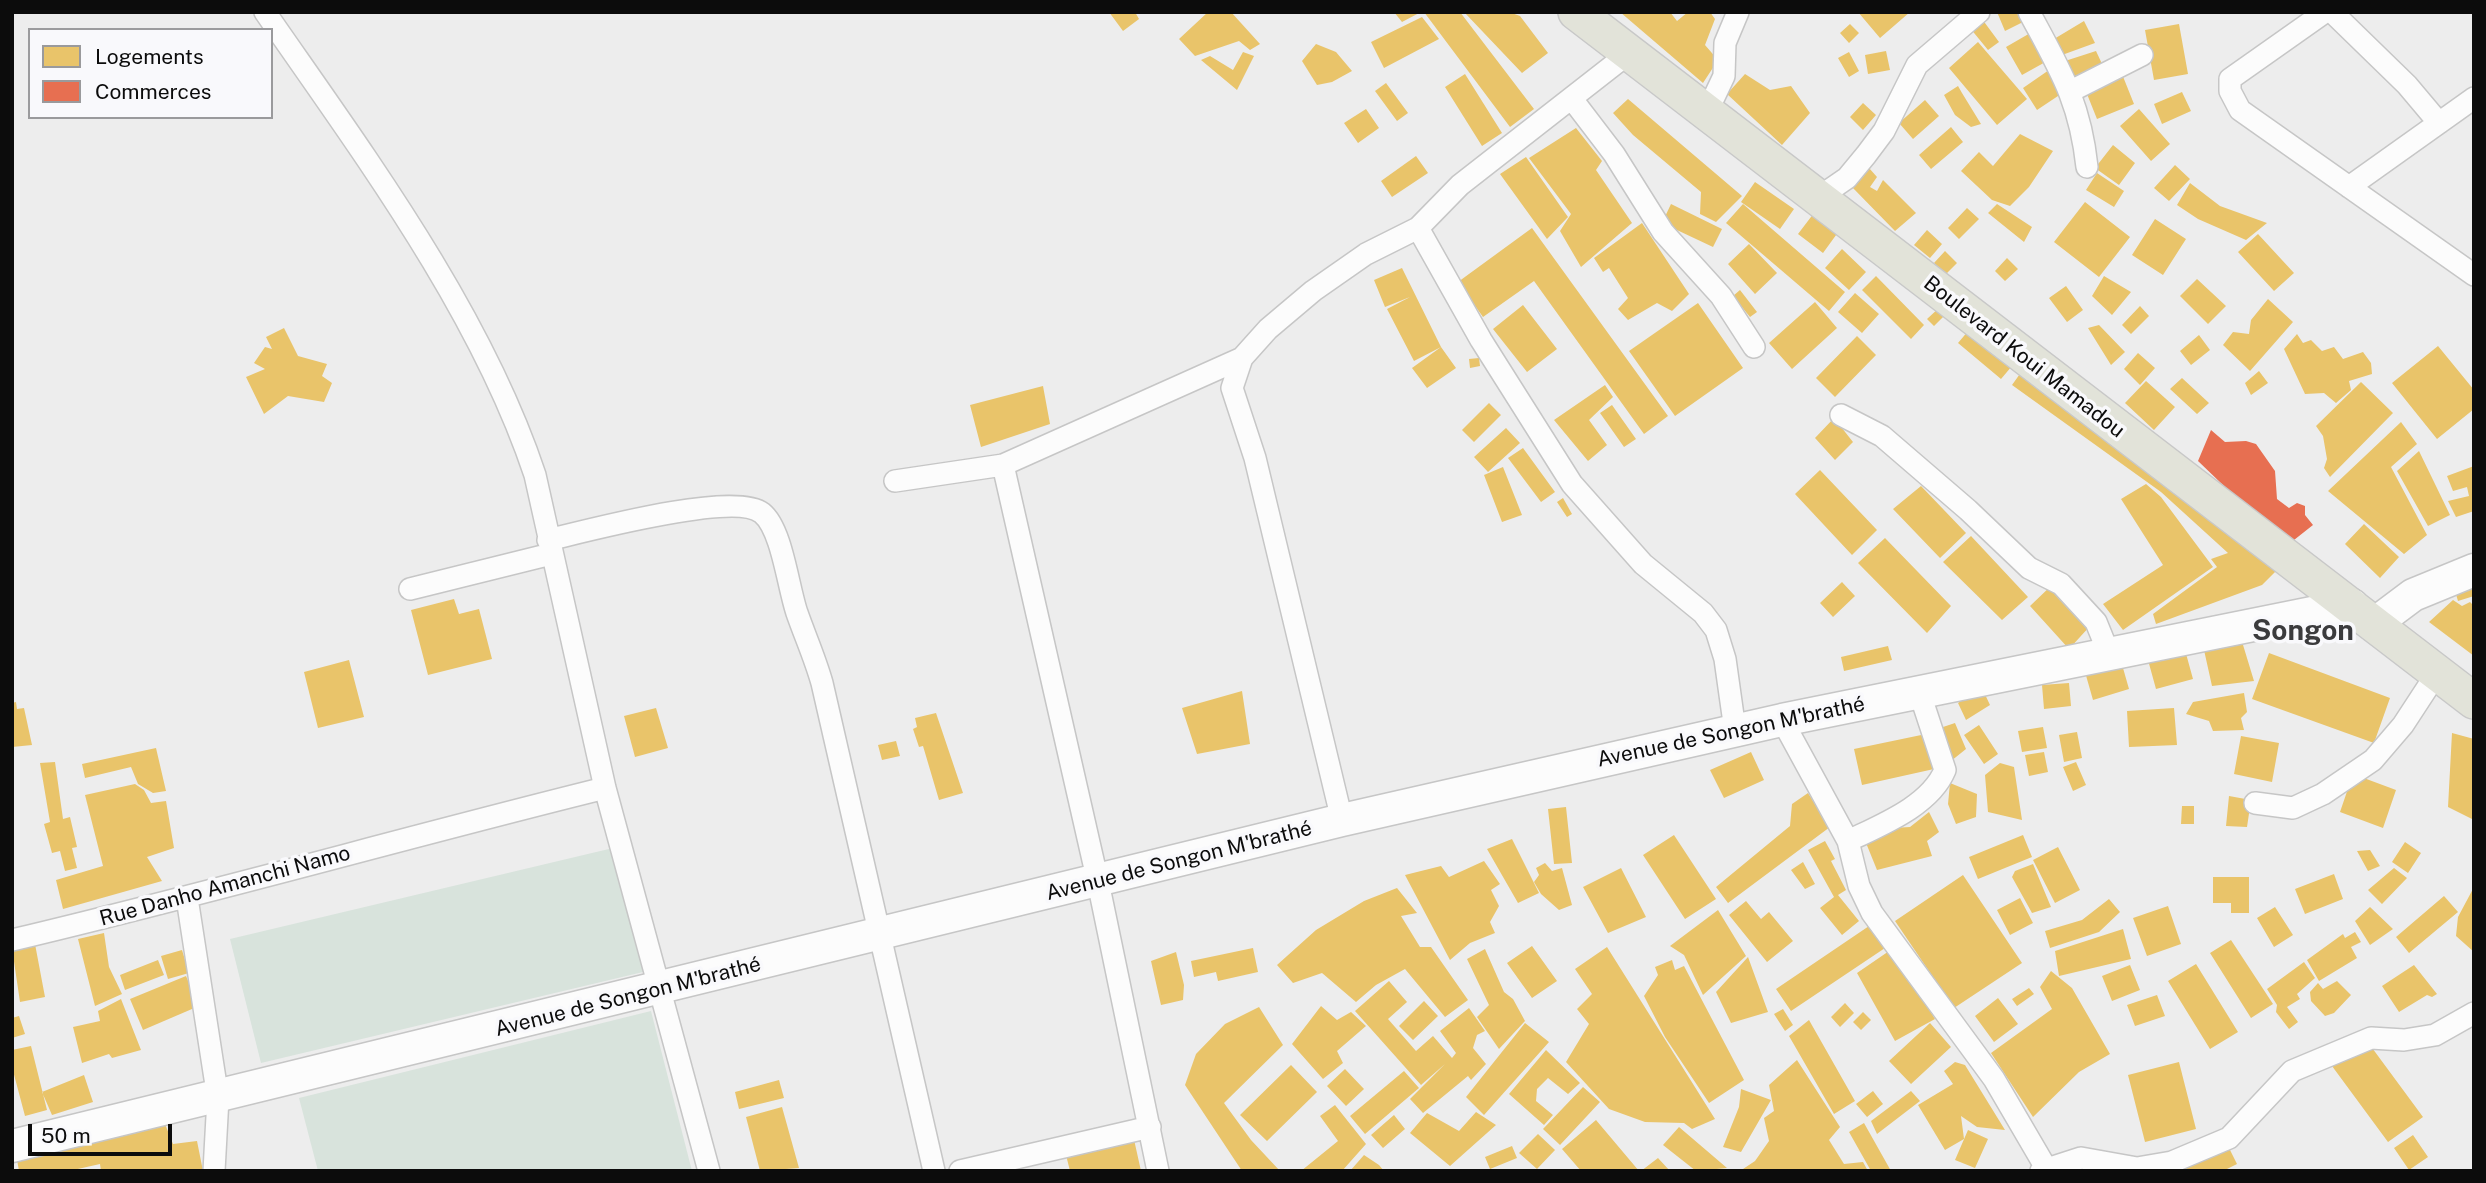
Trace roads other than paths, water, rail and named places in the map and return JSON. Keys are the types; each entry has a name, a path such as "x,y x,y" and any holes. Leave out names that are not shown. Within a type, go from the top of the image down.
{"main road":[{"name":"Boulevard Koui Mamadou","path":"1576,12 2474,701"}],"street":[{"path":"265,12 419,238 494,374 527,451 605,788 709,1171"},
{"path":"1706,114 1724,76 1725,43 1738,12"},
{"path":"1818,198 1847,178 1866,155 1892,116 1917,65 1979,12"},
{"path":"2029,12 2071,91 2083,128 2087,167"},
{"path":"2325,12 2230,79 2230,91 2240,110 2474,275"},
{"path":"2332,12 2407,85 2438,122"},
{"path":"895,481 1003,466 1242,358 1268,329 1313,291 1366,254 1418,228 1460,185 1629,53"},
{"path":"2071,91 2142,55"},
{"path":"2349,187 2474,98"},
{"path":"1572,99 1614,154 1663,232 1721,296 1754,347"},
{"path":"1418,228 1481,340 1572,484 1643,564 1703,612 1716,630 1725,659 1735,730"},
{"path":"1242,358 1233,388 1255,458 1342,820"},
{"path":"1841,415 1882,436 1968,510 2029,568 2061,584 2096,622 2109,654"},
{"path":"1003,466 1098,882 1158,1171"},
{"path":"410,589 550,547 688,510 752,507 764,514 773,529 797,612 819,670 934,1171"},
{"path":"2362,615 2474,570"},
{"name":"Avenue de Songon M'brathé","path":"12,1146 218,1098 1342,820 1735,730 2109,654 2362,615"},
{"path":"2255,803 2293,808 2323,794 2373,760 2403,725 2437,673"},
{"path":"1848,841 1893,819 1939,785 1945,771 1919,691"},
{"path":"1782,720 1848,841 1859,886 1872,913 1994,1079 2043,1170 2081,1158 2115,1167 2174,1167 2229,1138 2291,1071 2371,1038 2404,1040 2434,1035 2474,1013"},
{"name":"Rue Danho Amanchi Namo","path":"12,940 187,898 436,830 605,788"},
{"path":"187,898 218,1098 214,1171"},
{"path":"960,1171 1150,1127"}],"district":[{"name":"Songon","path":"2303,631"}]}
